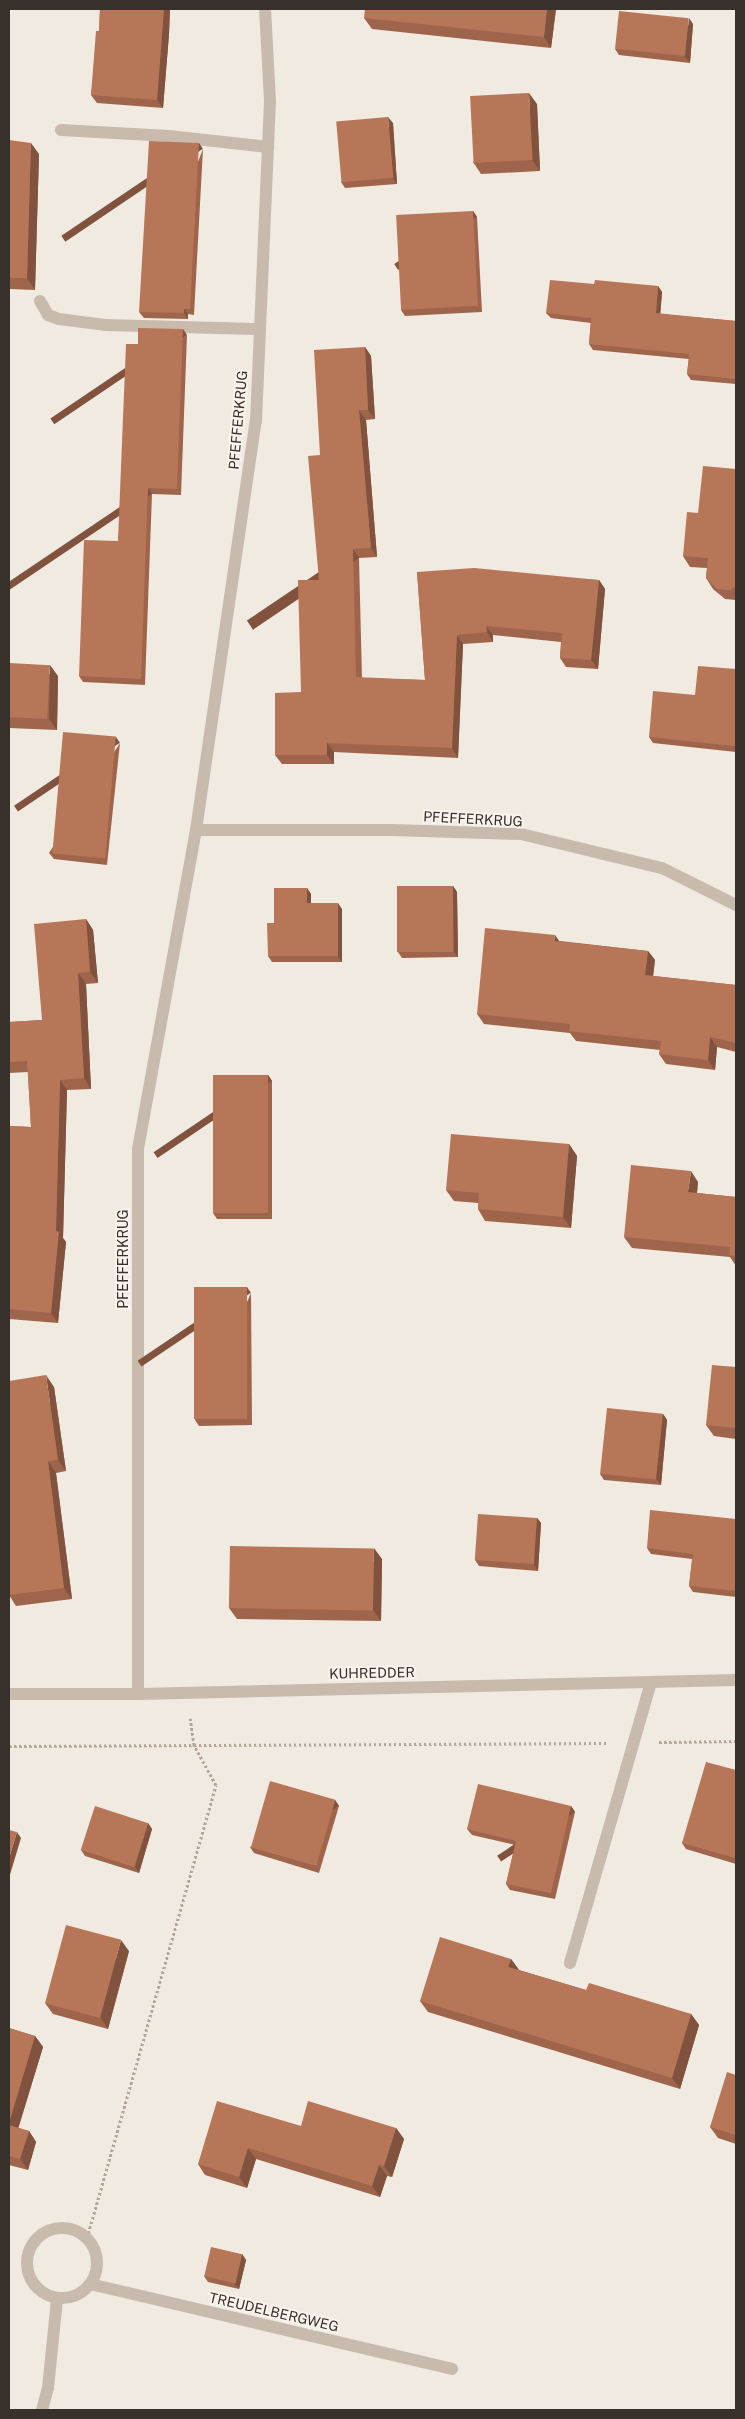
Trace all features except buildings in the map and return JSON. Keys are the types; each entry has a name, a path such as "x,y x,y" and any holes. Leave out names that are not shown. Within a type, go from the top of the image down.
{"street":[{"name":"PFEFFERKRUG","path":"138,1694 138,1149 196,830 256,422 270,101 265,9"},
{"path":"60,130 169,136 268,147"},
{"path":"40,301 48,315 59,319 105,325 260,330"},
{"name":"PFEFFERKRUG","path":"196,830 392,830 521,834 662,868 736,905"},
{"name":"KUHREDDER","path":"9,1694 138,1694 736,1680"},
{"path":"570,1962 651,1682"},
{"path":"56,2228 73,2230 88,2238 96,2253 97,2269 90,2284 76,2296 57,2298 42,2292 31,2280 26,2264 30,2248 41,2235 56,2228"},
{"name":"TREUDELBERGWEG","path":"90,2284 452,2369"},
{"path":"42,2410 48,2388 57,2298"}],"path":[{"path":"88,2238 216,1785 194,1745 186,1693"},
{"path":"9,1746 736,1742"}]}
